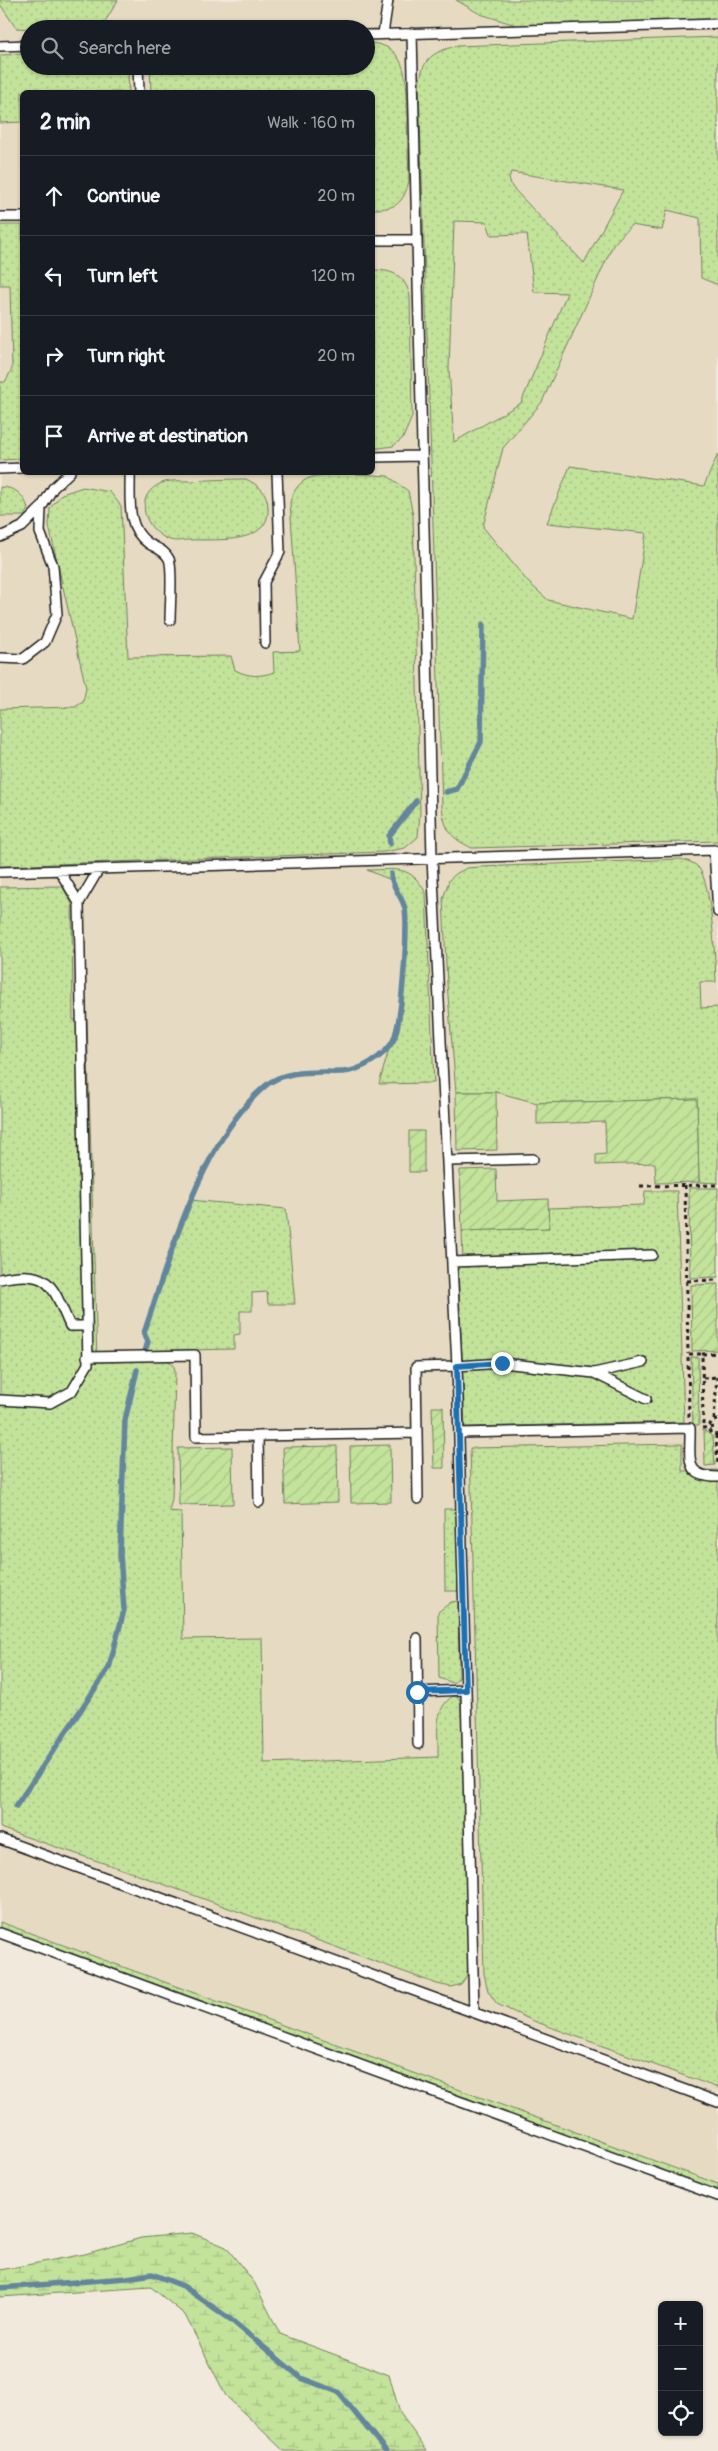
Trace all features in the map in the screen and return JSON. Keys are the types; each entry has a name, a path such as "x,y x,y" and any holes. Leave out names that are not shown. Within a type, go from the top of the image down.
{"lane":[{"path":"383,34 388,0"},
{"path":"375,34 718,24"},
{"path":"412,34 432,858 457,1366 474,2012"},
{"path":"0,46 20,45"},
{"path":"138,75 139,90"},
{"path":"0,217 20,217"},
{"path":"376,240 417,240"},
{"path":"375,457 421,456"},
{"path":"0,469 20,468"},
{"path":"0,537 22,528 41,508 52,488 67,475"},
{"path":"130,475 132,524 136,532 148,543 163,551 169,560 170,620"},
{"path":"265,643 264,582 280,552 277,475"},
{"path":"0,658 23,659 45,642 57,614 53,566 40,532 41,508"},
{"path":"0,872 716,850 718,912"},
{"path":"79,903 99,869"},
{"path":"0,1400 50,1403 72,1391 88,1364 79,903 59,870"},
{"path":"447,1161 532,1159"},
{"path":"452,1262 652,1255"},
{"path":"0,1279 16,1276 34,1276 52,1285 70,1326 87,1326"},
{"path":"87,1357 195,1355 196,1437 417,1433"},
{"path":"418,1499 416,1367 502,1363 594,1373 643,1362"},
{"path":"594,1373 646,1399"},
{"path":"459,1433 690,1428 691,1468 703,1477 718,1477"},
{"path":"258,1436 259,1502"},
{"path":"417,1638 418,1744"},
{"path":"417,1692 466,1690"},
{"path":"0,1839 718,2102"},
{"path":"0,1933 718,2196"}],"path":[{"path":"685,1185 690,1428"},
{"path":"640,1186 718,1185"},
{"path":"687,1281 718,1280"},
{"path":"688,1354 718,1354"},
{"path":"702,1354 703,1438"},
{"path":"703,1378 718,1377 716,1420 708,1428 709,1432 717,1435 718,1472"}],"shaded area":[{"path":"0,0 718,0 718,2184 0,1922"}],"green space":[{"path":"0,0 118,0 106,20 20,20 20,28 16,28 0,4"},
{"path":"456,0 718,0 718,24 532,30 480,14"},
{"path":"718,37 718,285 701,278 700,218 667,210 662,230 631,225 613,245 542,402 503,448 483,527 528,582 548,600 632,619 646,533 547,523 570,466 704,486 718,454 718,841 472,848 454,837 445,822 442,807 419,85 423,68 430,58 440,51 456,46","holes":["511,172 623,190 584,263 512,187 509,178","454,221 487,222 491,235 527,234 534,292 567,293 521,403 454,442 449,369"]},
{"path":"375,44 381,45 391,50 399,58 406,81 409,181 407,189 397,204 387,208 375,209 375,90 151,90 150,75 375,75"},
{"path":"20,54 20,75 128,75 129,90 20,90 20,122 0,123 0,55"},
{"path":"0,225 20,225 20,459 0,460 0,382 5,382 12,369 10,285 0,285"},
{"path":"375,270 386,271 397,275 405,283 410,296 412,417 403,438 393,446 375,449"},
{"path":"317,476 388,476 408,491 413,515 420,813 418,837 405,848 384,852 0,866 0,709 75,707 83,702 86,688 49,526 50,508 62,494 83,487 110,492 121,506 128,657 231,656 235,670 250,675 264,675 274,672 273,652 300,651 290,502 298,486 304,481"},
{"path":"246,479 264,492 268,506 267,519 261,528 252,534 240,538 172,541 160,535 147,520 145,502 148,494 155,487 165,482"},
{"path":"0,487 15,490 22,496 28,509 24,516 0,516"},
{"path":"681,859 698,867 703,875 710,904 716,982 700,982 701,1008 718,1007 718,1183 699,1182 697,1099 537,1103 496,1092 456,1092 447,984 443,899 449,880 467,868"},
{"path":"367,870 395,870 408,873 414,877 426,893 434,1083 379,1084 401,1007 405,908 391,880"},
{"path":"62,886 72,904 73,1020 87,1020 97,1361 165,1359 173,1364 175,1370 172,1499 169,1511 181,1512 183,1639 262,1638 264,1763 438,1757 439,1716 446,1702 453,1696 459,1698 461,1703 469,1962 466,1977 461,1984 451,1987 437,1984 130,1872 0,1828 0,887"},
{"path":"456,1092 496,1092 497,1150 457,1151"},
{"path":"697,1099 699,1182 656,1183 655,1163 596,1165 596,1155 606,1154 605,1122 537,1124 537,1103"},
{"path":"409,1131 424,1131 424,1172 409,1172"},
{"path":"496,1169 497,1201 548,1199 549,1228 462,1231 460,1170"},
{"path":"689,1188 718,1188 718,1277 690,1278"},
{"path":"645,1191 677,1191 684,1422 465,1427 458,1267 463,1266 462,1231 548,1228 548,1208 644,1205"},
{"path":"190,1200 286,1209 295,1304 268,1304 267,1292 252,1293 252,1311 240,1311 240,1334 234,1335 234,1349 145,1351 148,1342 144,1333"},
{"path":"718,1284 718,1350 692,1351 691,1285"},
{"path":"691,1357 698,1357 699,1425 693,1425"},
{"path":"432,1407 443,1407 444,1468 434,1468"},
{"path":"704,1430 713,1437 715,1465 705,1466"},
{"path":"682,1444 682,1471 718,1470 718,2088 531,2020 497,2004 488,1991 484,1974 470,1448"},
{"path":"390,1445 391,1502 351,1503 350,1446"},
{"path":"337,1446 338,1502 285,1504 283,1447"},
{"path":"232,1447 233,1504 179,1505 178,1448"},
{"path":"444,1509 457,1509 458,1591 445,1591"},
{"path":"458,1601 459,1678 453,1683 439,1678 438,1612 451,1602"},
{"path":"0,1922 718,2184 718,2196 0,1933"},
{"path":"192,2233 226,2247 254,2282 280,2334 389,2375 400,2413 427,2451 284,2451 226,2396 185,2315 151,2287 0,2297 0,2270 85,2254 141,2238"}],"waterway":[{"path":"446,792 457,789 481,742 483,624"},
{"path":"390,844 389,836 416,801"},
{"path":"145,1351 148,1342 144,1333 190,1202 222,1138 242,1110 272,1081 291,1074 343,1072 357,1069 378,1057 393,1041 402,997 406,920 404,905 393,883 391,874"},
{"path":"16,1806 109,1668 124,1610 120,1554 125,1420 137,1370"},
{"path":"0,2288 127,2278 152,2274 183,2286 230,2319 301,2378 338,2392 386,2451"}],"route":[{"path":"417,1692 466,1690 457,1366 502,1363"}]}
